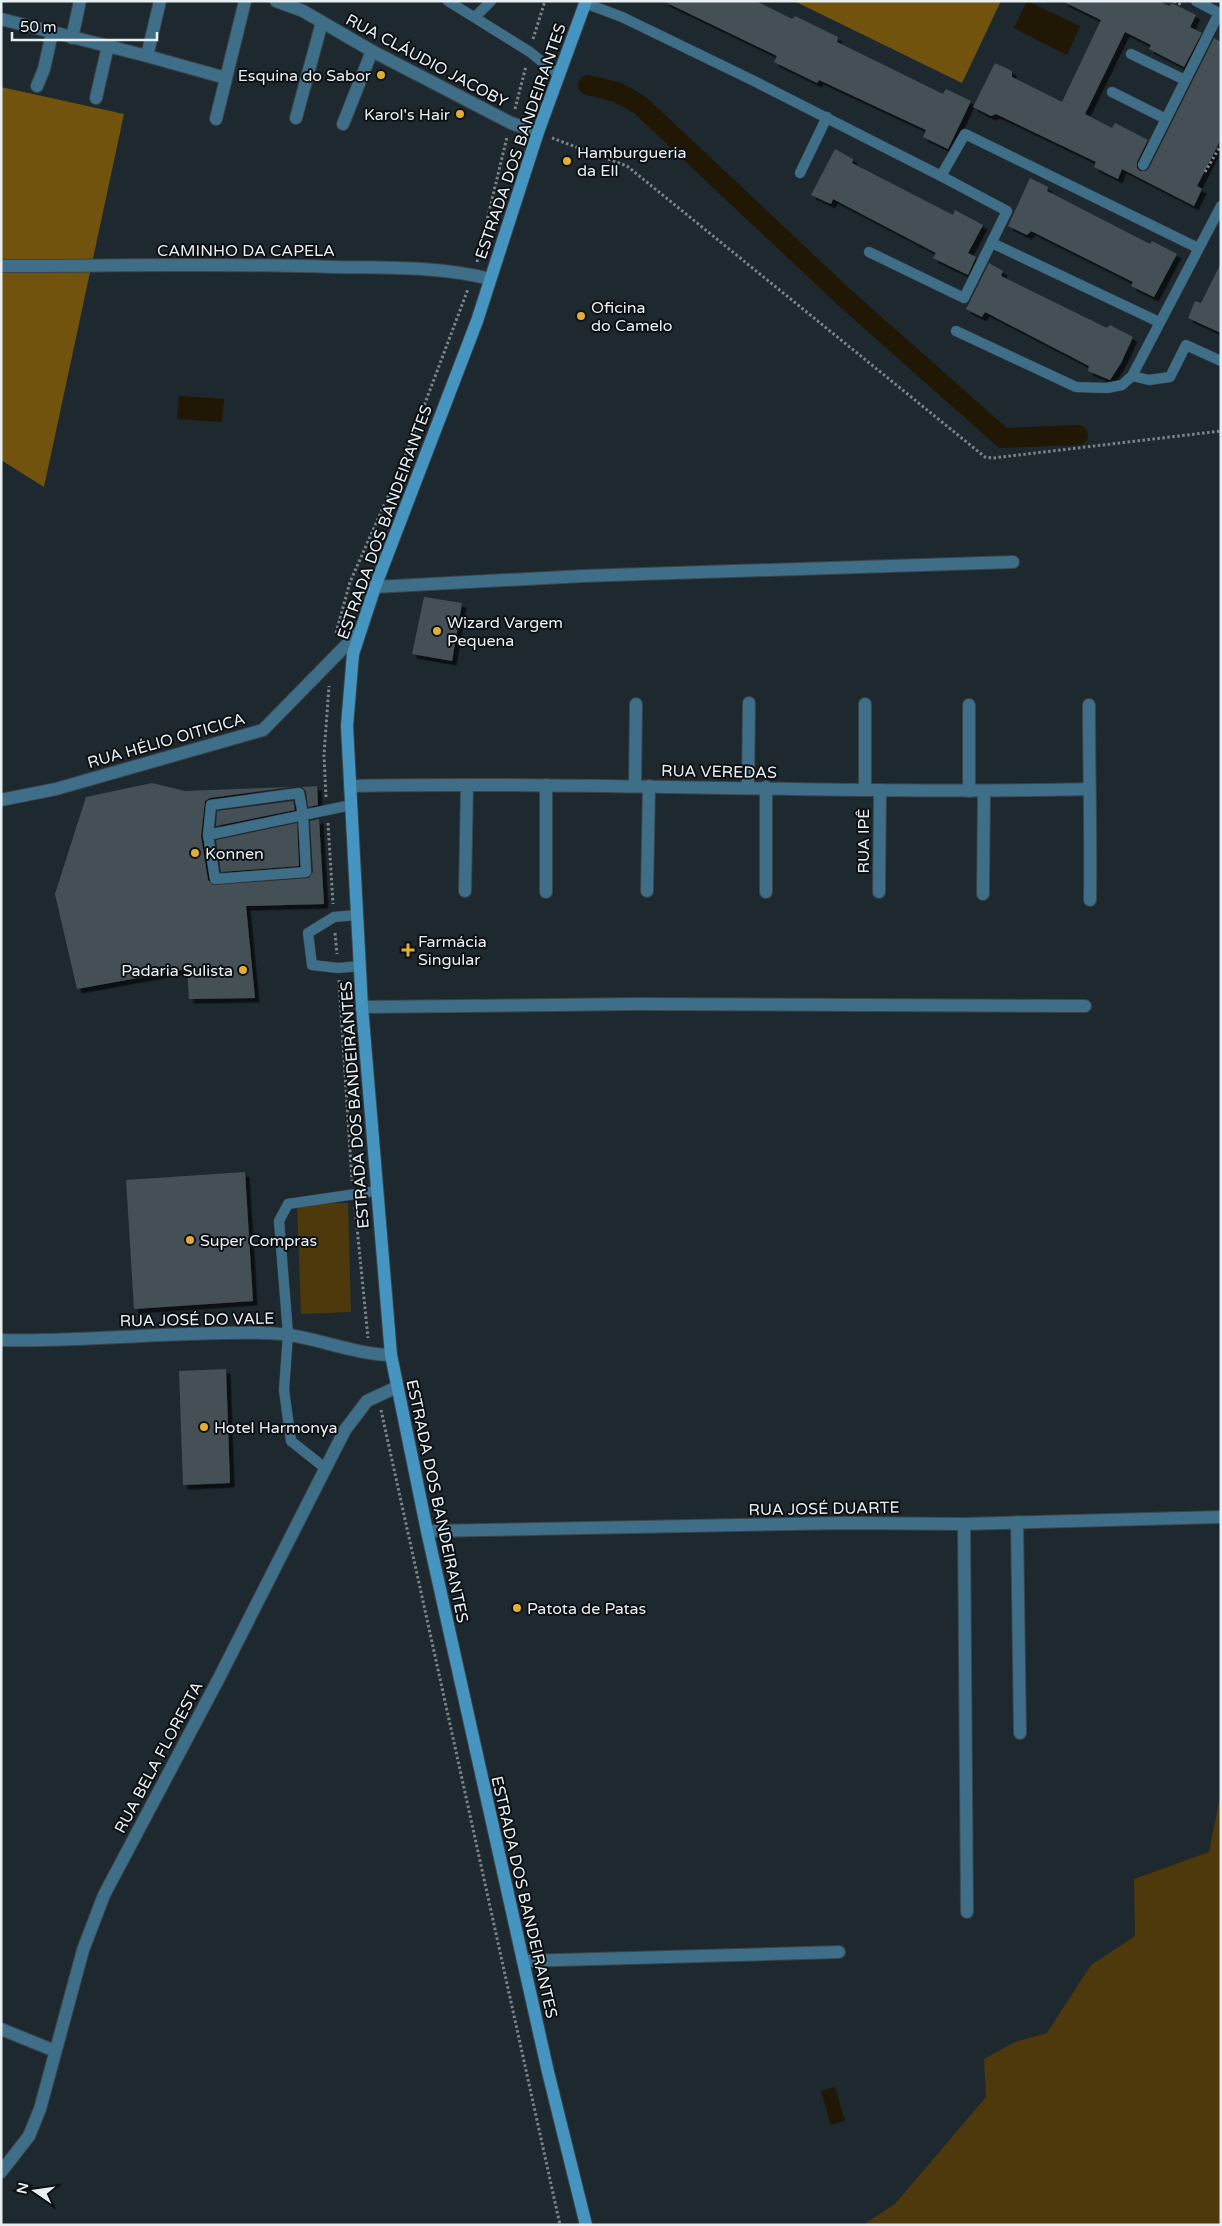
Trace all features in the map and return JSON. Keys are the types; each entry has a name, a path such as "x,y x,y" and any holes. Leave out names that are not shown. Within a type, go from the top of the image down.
{"main road":[{"name":"ESTRADA DOS BANDEIRANTES","path":"585,2 538,132 477,321 375,587 360,631 354,654 347,726 362,1007 391,1355 427,1531 523,1961 586,2225"}],"street":[{"path":"72,38 80,1"},
{"path":"147,56 160,1"},
{"path":"216,119 245,1"},
{"name":"RUA CLÁUDIO JACOBY","path":"276,1 303,11 372,51 511,123 538,132"},
{"path":"1,19 226,78"},
{"path":"296,118 322,22"},
{"path":"37,86 44,69 52,33"},
{"path":"96,98 108,46"},
{"path":"343,124 372,51"},
{"name":"CAMINHO DA CAPELA","path":"1,266 302,266 425,269 473,275 490,280"},
{"path":"375,587 583,576 1013,562"},
{"name":"RUA HÉLIO OITICICA","path":"1,800 56,789 263,730 360,631"},
{"path":"748,787 749,703"},
{"path":"635,786 636,704"},
{"path":"865,704 865,789"},
{"path":"969,705 969,791"},
{"path":"1089,705 1090,900"},
{"path":"465,891 467,785"},
{"path":"546,785 546,892"},
{"name":"RUA VEREDAS","path":"350,786 546,785 969,791 1089,789"},
{"path":"647,891 649,786"},
{"path":"766,787 766,892"},
{"name":"RUA IPÊ","path":"879,892 880,790"},
{"path":"983,894 984,791"},
{"path":"362,1007 637,1004 1085,1006"},
{"name":"RUA JOSÉ DO VALE","path":"1,1340 264,1333 288,1334 370,1354 391,1355"},
{"name":"RUA BELA FLORESTA","path":"1,2172 29,2136 40,2109 83,1950 104,1895 228,1660 325,1468 357,1412 367,1401 397,1386"},
{"name":"RUA JOSÉ DUARTE","path":"427,1531 848,1523 964,1524 1221,1517"},
{"path":"1017,1522 1020,1732"},
{"path":"964,1524 967,1912"},
{"path":"523,1961 839,1952"},
{"path":"1,2029 56,2051"}],"lane":[{"path":"448,1 530,52 558,75"},
{"path":"475,18 491,1"},
{"path":"1143,165 1220,14 1196,1"},
{"path":"585,2 622,18 827,118 1007,211 964,298 869,252"},
{"path":"1132,54 1186,80"},
{"path":"1112,92 1166,119"},
{"path":"800,173 827,118"},
{"path":"941,176 965,134 1198,248"},
{"path":"956,331 1076,388 1107,388 1122,385 1132,376 1221,206"},
{"path":"992,243 1159,322"},
{"path":"1132,376 1149,380 1170,377 1186,345 1221,361"},
{"path":"299,793 303,815 306,872 215,879 208,835 211,805 299,793"},
{"path":"208,835 351,805"},
{"path":"357,915 334,917 308,933 312,965 338,968 360,966"},
{"path":"325,1468 291,1441 284,1390 288,1334 279,1221 288,1204 376,1191"}],"path":[{"path":"370,1354 354,1195 324,755 334,641 350,582 401,467 473,275 511,123 545,1"},
{"path":"538,132 627,166 985,457 992,458 1221,431"},
{"path":"1205,172 1221,146"},
{"path":"378,1395 533,2111 560,2225"}],"shaded area":[{"path":"794,1 1001,1 962,83"},
{"path":"1027,1 1080,26 1067,55 1014,28"},
{"path":"1,87 124,114 44,487 1,460"},
{"path":"179,396 224,399 222,422 177,419"},
{"path":"348,1203 351,1312 301,1314 297,1204"},
{"path":"1221,1792 1221,2225 863,2225 895,2204 986,2097 984,2059 1015,2042 1047,2033 1091,1965 1135,1936 1134,1879 1209,1852"},
{"path":"835,2087 845,2121 831,2125 821,2091"}],"building":[{"path":"663,1 756,1 792,19 795,16 838,37 837,42 943,94 946,89 971,101 948,149 923,137 926,130 819,80 817,83 774,62 777,56"},
{"path":"1062,1 1159,1 1169,6 1172,3 1196,15 1190,27 1202,33 1184,67 1149,49 1151,45 1125,32 1085,114 1112,128 1115,123 1148,140 1137,162 1137,168 1140,171 1146,171 1149,168 1214,38 1221,42 1221,139 1197,186 1202,189 1194,206 1122,169 1118,179 1094,167 1096,162 996,114 991,116 973,107 995,63 1012,71 1012,77 1062,102 1101,20"},
{"path":"835,149 853,159 852,163 953,215 955,210 983,225 968,253 976,257 968,275 933,258 936,253 833,199 831,204 811,195"},
{"path":"1030,178 1048,187 1047,191 1150,244 1152,241 1177,254 1154,297 1131,286 1133,282 1031,231 1027,235 1008,226"},
{"path":"989,263 1003,271 1001,276 1107,328 1110,325 1133,337 1121,363 1110,380 1088,371 1089,366 985,312 982,317 966,309"},
{"path":"1221,263 1221,333 1188,318 1195,301 1201,303"},
{"name":"Wizard Vargem Pequena","path":"424,597 462,603 452,661 412,654"},
{"name":"Konnen","path":"152,783 185,791 291,787 210,798 205,801 201,836 208,880 213,885 309,878 313,872 310,821 319,819 324,904 246,906 255,998 189,999 187,969 77,989 55,894 86,797"},
{"path":"317,786 318,805 308,807 306,791 302,787"},
{"path":"293,801 295,810 216,826 217,811"},
{"path":"297,823 299,866 221,872 216,840"},
{"name":"Super Compras","path":"245,1172 253,1301 134,1309 126,1180"},
{"name":"Hotel Harmonya","path":"226,1369 230,1483 183,1485 179,1371"}],"waterway":[{"path":"588,85 617,92 640,105 845,298 1003,438 1078,435"}],"place":[{"name":"Esquina do Sabor","path":"381,75"},
{"name":"Karol's Hair","path":"460,114"},
{"name":"Hamburgueria da Ell","path":"567,161"},
{"name":"Oficina do Camelo","path":"581,316"},
{"name":"Wizard Vargem Pequena","path":"437,631"},
{"name":"Konnen","path":"195,853"},
{"name":"Farmácia Singular","path":"408,950"},
{"name":"Padaria Sulista","path":"243,970"},
{"name":"Super Compras","path":"190,1240"},
{"name":"Hotel Harmonya","path":"204,1427"},
{"name":"Patota de Patas","path":"517,1608"}]}
